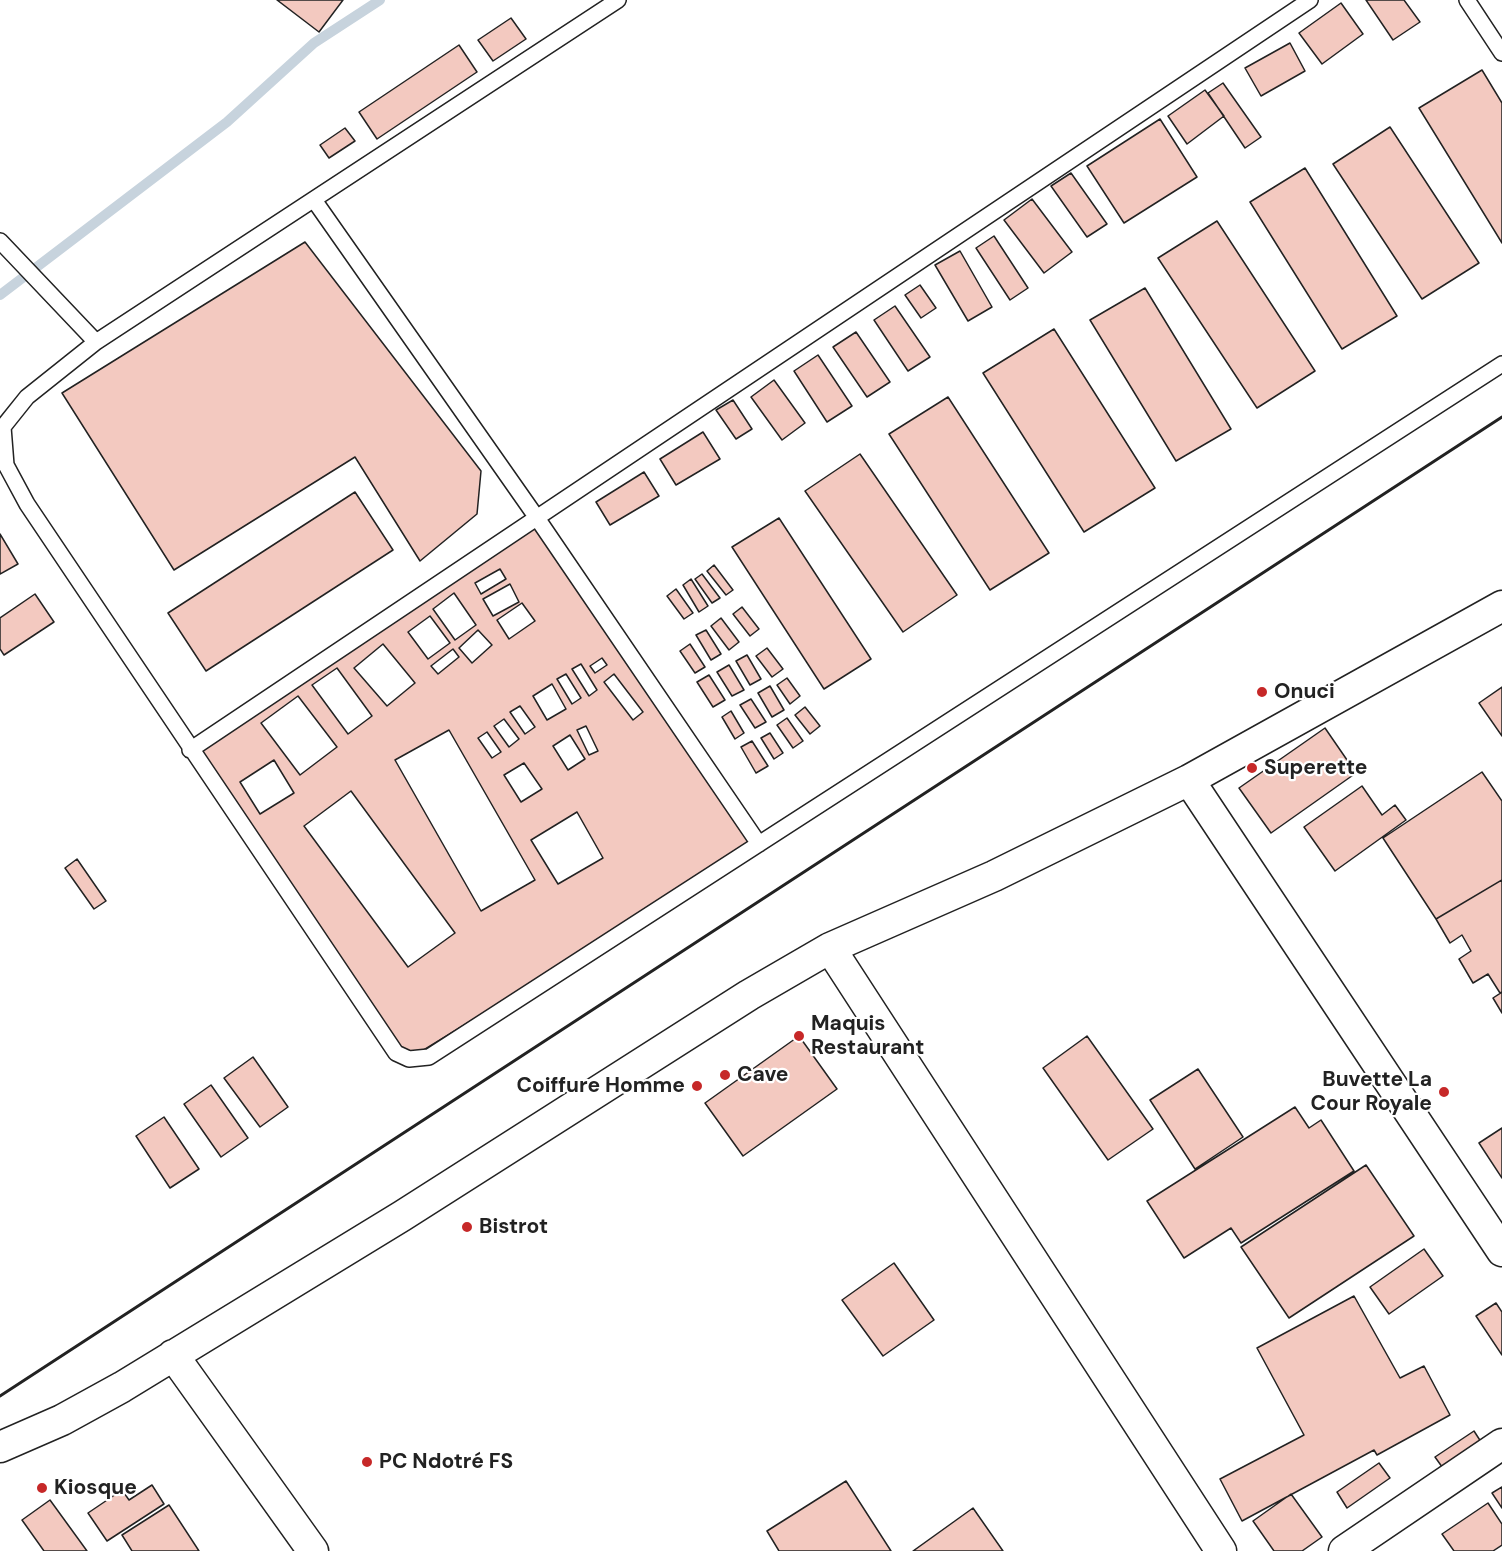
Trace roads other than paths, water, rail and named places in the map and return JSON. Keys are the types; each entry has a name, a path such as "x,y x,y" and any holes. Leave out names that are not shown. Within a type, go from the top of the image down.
{"street":[{"path":"0,1447 62,1420 173,1355 402,1216 749,995 830,948 994,876 1189,780 1502,606"},
{"path":"1189,780 1502,1251"},
{"path":"830,948 1221,1551"},
{"path":"173,1355 313,1551"},
{"path":"1344,1551 1502,1444"}],"lane":[{"path":"618,0 96,342 27,397 3,427 6,465 27,504 190,750 396,1053 409,1059 429,1057 1502,364"},
{"path":"190,750 1310,0"},
{"path":"1467,0 1502,53"},
{"path":"314,200 537,518 759,844"},
{"path":"0,241 96,342"}],"waterway":[{"path":"0,295 227,122 314,43 380,0"}],"place":[{"name":"Onuci","path":"1262,692"},
{"name":"Superette","path":"1252,768"},
{"name":"Maquis Restaurant","path":"799,1036"},
{"name":"Cave","path":"725,1075"},
{"name":"Coiffure Homme","path":"697,1086"},
{"name":"Buvette La Cour Royale","path":"1444,1092"},
{"name":"Bistrot","path":"467,1227"},
{"name":"PC Ndotré FS","path":"367,1462"},
{"name":"Kiosque","path":"42,1488"}]}
